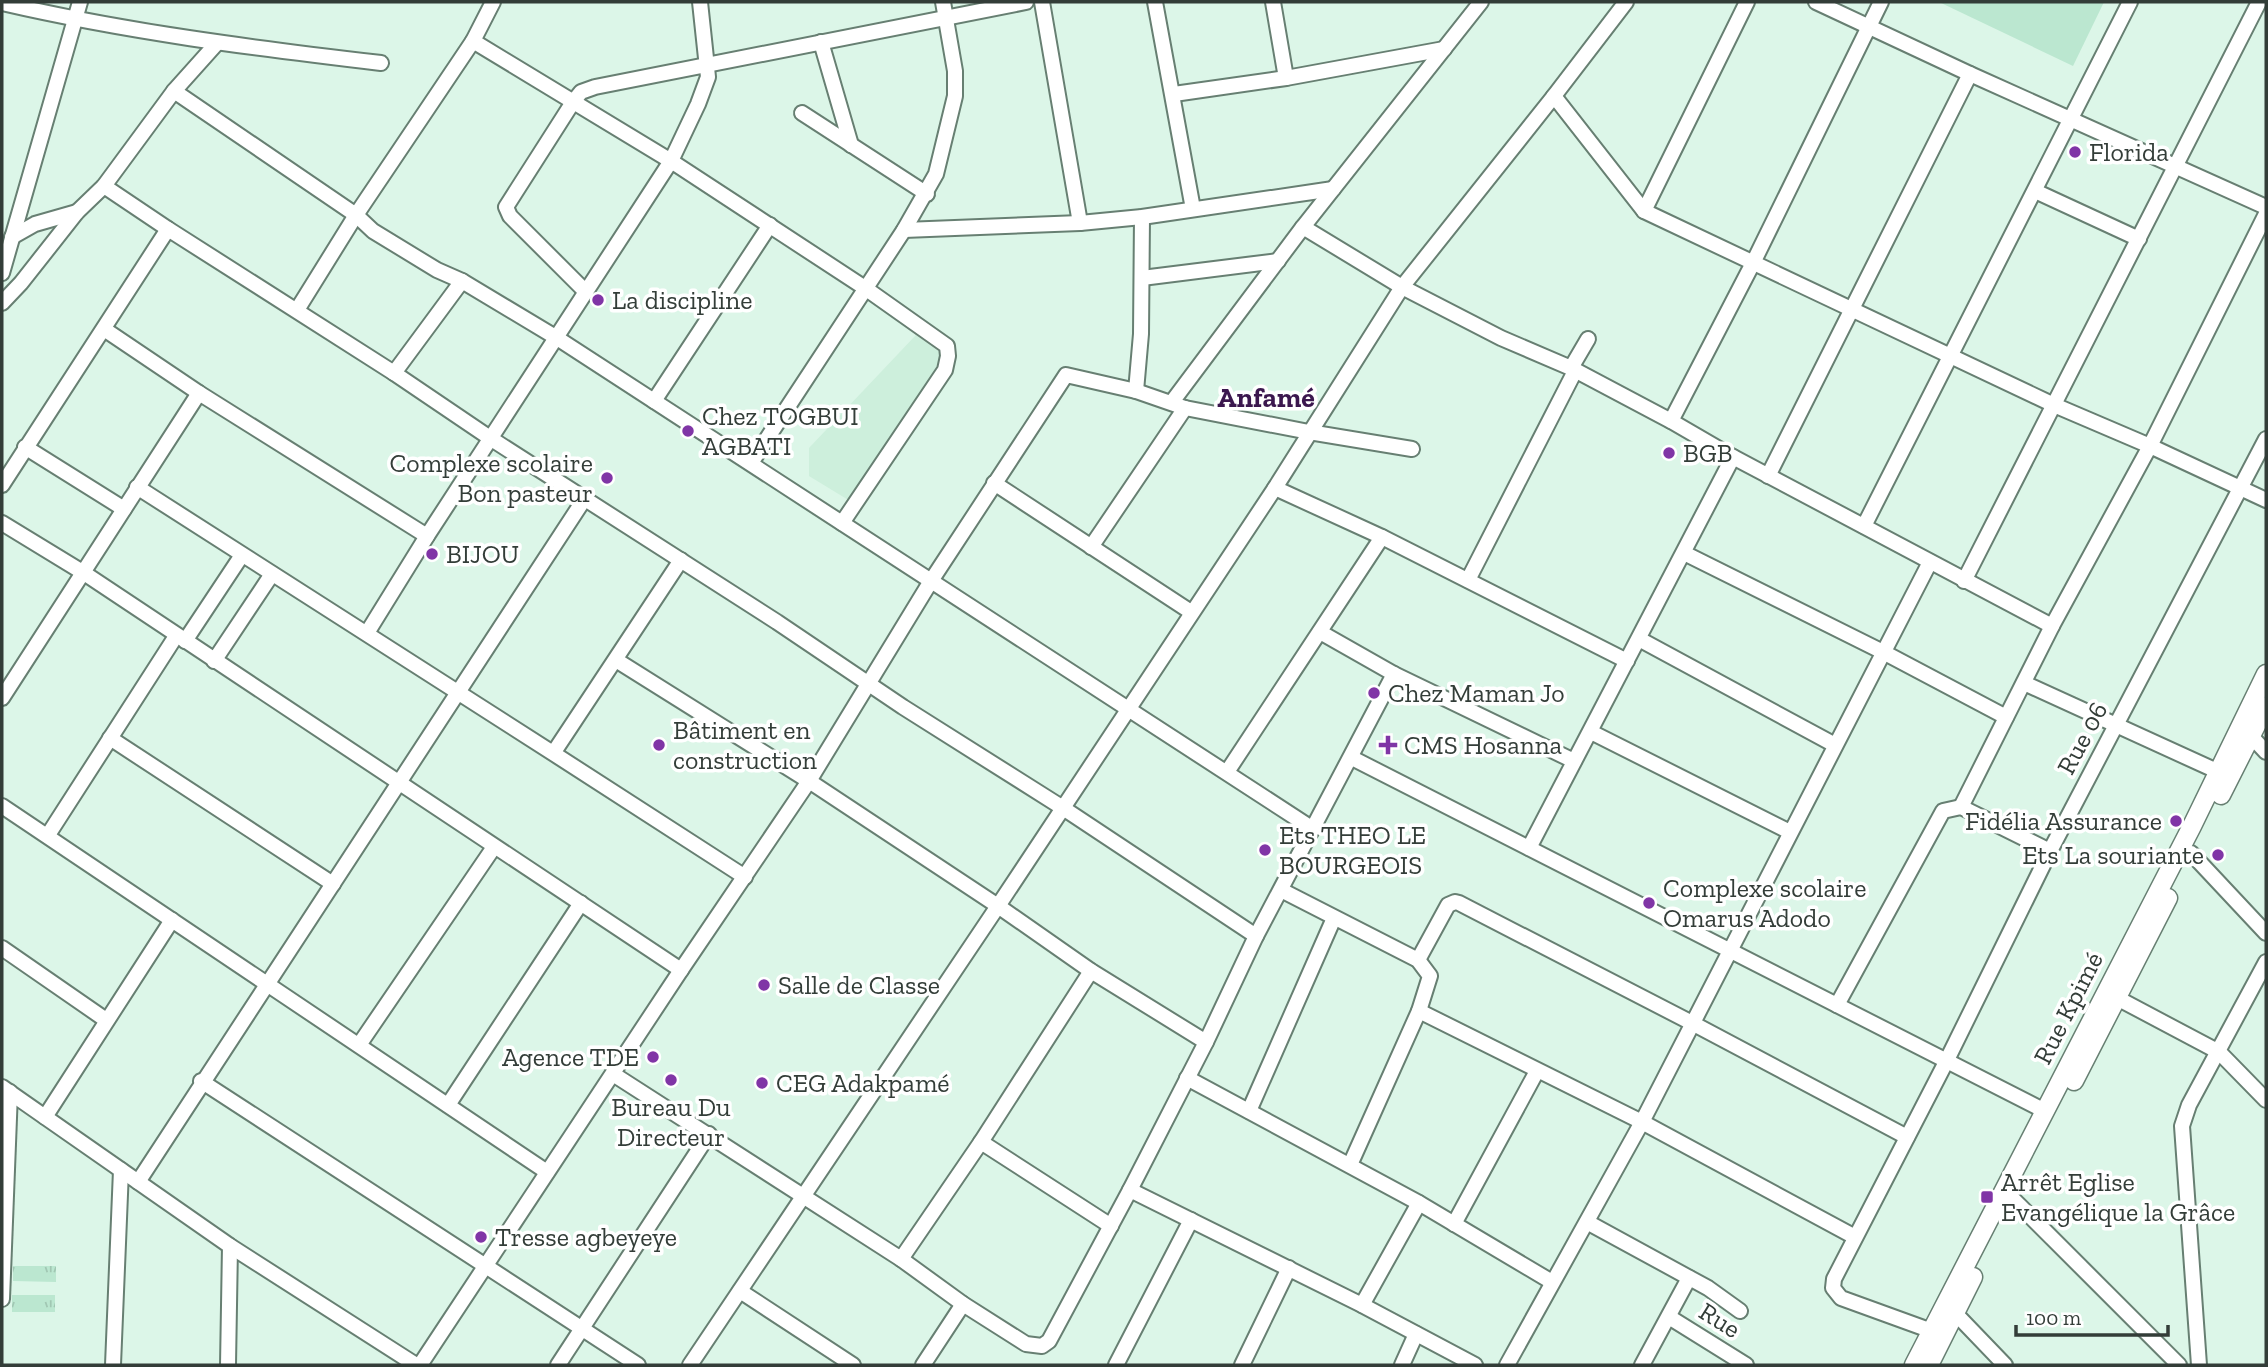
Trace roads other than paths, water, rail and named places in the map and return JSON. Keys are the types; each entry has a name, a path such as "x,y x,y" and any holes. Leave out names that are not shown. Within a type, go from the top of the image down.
{"main road":[{"name":"Rue Kpimé","path":"1914,1365 2219,772 2266,674"},
{"name":"Rue Kpimé","path":"1929,1365 2266,706"}],"street":[{"path":"2,273 80,2"},
{"path":"296,310 473,41 493,2"},
{"path":"367,633 490,438 671,161 708,77 700,2"},
{"path":"586,292 510,216 506,207 573,102 587,89 821,42 944,9 1026,2"},
{"path":"1042,2 1080,223"},
{"path":"1155,2 1194,209"},
{"path":"1273,2 1286,78"},
{"path":"1091,547 1179,405 1278,261 1481,2"},
{"path":"690,1365 1275,488 1402,287 1626,2"},
{"path":"1644,211 1748,2"},
{"path":"1816,2 2266,207"},
{"path":"1671,421 1881,2"},
{"path":"1864,526 2130,2"},
{"path":"1965,581 2259,2"},
{"path":"2,3 75,20 217,43 381,63"},
{"path":"751,463 904,230 927,194 936,174 955,96 955,71 944,9"},
{"path":"473,41 671,161 865,288 947,346 945,370 842,523"},
{"path":"821,42 851,145"},
{"path":"2,303 77,212 104,186 174,91 217,43"},
{"path":"1174,94 1286,78 1444,49"},
{"path":"1768,476 1970,74"},
{"path":"174,91 356,215 373,231 557,338 1313,829"},
{"path":"1554,96 1644,211 2054,405 2266,500"},
{"path":"802,113 927,194"},
{"path":"104,186 1256,936"},
{"path":"904,230 1080,223 1142,217 1334,189"},
{"path":"2035,191 2139,239"},
{"path":"12,237 35,224 77,212"},
{"path":"1961,807 2052,626 2150,446 2266,214"},
{"path":"1136,391 1142,278 1142,217"},
{"path":"654,401 770,225"},
{"path":"1303,227 1402,287 1671,421 1768,476 2052,626"},
{"path":"2,485 168,229"},
{"path":"1142,278 1278,261"},
{"path":"394,373 462,281"},
{"path":"104,329 199,393 427,536"},
{"path":"1468,580 1588,339"},
{"path":"6,1089 230,1246 418,1365 809,781 931,581 1066,375 1136,391 1179,405 1309,432 1412,449"},
{"path":"2,698 199,393"},
{"name":"Rue 06","path":"1932,1331 1841,1298 1833,1288 1834,1279 1946,1062 2050,851 2266,439"},
{"path":"25,447 124,509"},
{"path":"1529,848 1733,457"},
{"path":"994,484 1191,612"},
{"path":"137,487 745,877"},
{"path":"1275,488 1382,537 1627,661"},
{"path":"138,1181 585,498"},
{"path":"2,523 84,573 681,970"},
{"path":"1227,772 1382,537"},
{"path":"1684,553 1885,653 2006,717"},
{"path":"48,835 110,738 243,555"},
{"path":"554,752 681,560"},
{"path":"1507,1365 1642,1122 1930,562"},
{"path":"215,661 272,574"},
{"path":"1320,632 1394,674 1574,761"},
{"path":"1639,639 1835,745"},
{"path":"616,660 809,781 1091,971 1206,1042"},
{"path":"613,1074 901,1259 963,1304 1026,1344 1042,1346 1049,1341 1130,1190 1206,1042 1256,936 1394,674"},
{"path":"2024,683 2219,772"},
{"path":"1591,732 1790,832"},
{"path":"2251,736 2266,752"},
{"path":"110,738 333,884"},
{"path":"1352,758 2045,1111"},
{"path":"2,806 547,1172"},
{"path":"1837,1005 1940,814 1947,809 1961,807 2050,851"},
{"path":"359,1045 494,847"},
{"path":"2191,853 2266,933"},
{"path":"1281,890 1418,960 1430,976 1419,1011 1350,1166"},
{"path":"448,1105 581,903"},
{"path":"1418,960 1448,905 1460,903 1907,1137"},
{"path":"1249,1111 1334,918"},
{"path":"45,1117 172,920"},
{"path":"2,948 106,1020"},
{"path":"2199,1365 2182,1126 2189,1105 2266,962"},
{"path":"901,1259 981,1142 1091,971"},
{"path":"2117,998 2219,1052 2266,1100"},
{"path":"1419,1011 1642,1122 1856,1237"},
{"path":"1454,1224 1537,1071"},
{"path":"1187,1078 1419,1203 1552,1282"},
{"path":"201,1081 638,1365"},
{"path":"2,1299 6,1089"},
{"path":"558,1365 709,1134"},
{"path":"981,1142 1111,1226"},
{"path":"113,1365 121,1170"},
{"path":"1130,1190 1362,1305 1475,1365"},
{"path":"2013,1199 2179,1365"},
{"path":"1362,1305 1419,1203"},
{"path":"1116,1365 1191,1220"},
{"path":"1587,1222 1716,1293 1740,1311"},
{"path":"228,1365 230,1246"},
{"path":"1242,1365 1289,1268"},
{"path":"1642,1365 1689,1279"},
{"path":"740,1291 853,1365"},
{"path":"923,1365 963,1304"},
{"path":"1955,1313 2005,1365"},
{"name":"Rue","path":"1669,1317 1746,1365"},
{"path":"1402,1365 1416,1334"}],"place":[{"name":"Florida","path":"2075,152"},
{"name":"La discipline","path":"598,300"},
{"name":"Chez TOGBUI AGBATI","path":"688,431"},
{"name":"BGB","path":"1669,453"},
{"name":"Complexe scolaire Bon pasteur","path":"607,478"},
{"name":"BIJOU","path":"432,554"},
{"name":"Chez Maman Jo","path":"1374,693"},
{"name":"Bâtiment en construction","path":"659,745"},
{"name":"CMS Hosanna","path":"1388,745"},
{"name":"Fidélia Assurance","path":"2176,821"},
{"name":"Ets THEO LE BOURGEOIS","path":"1265,850"},
{"name":"Ets La souriante","path":"2218,855"},
{"name":"Complexe scolaire Omarus Adodo","path":"1649,903"},
{"name":"Salle de Classe","path":"764,985"},
{"name":"Agence TDE","path":"653,1057"},
{"name":"Bureau Du Directeur","path":"671,1080"},
{"name":"CEG Adakpamé","path":"762,1083"},
{"name":"Arrêt Eglise Evangélique la Grâce","path":"1987,1197"},
{"name":"Tresse agbeyeye","path":"481,1237"}],"district":[{"name":"Anfamé","path":"1266,397"}]}
